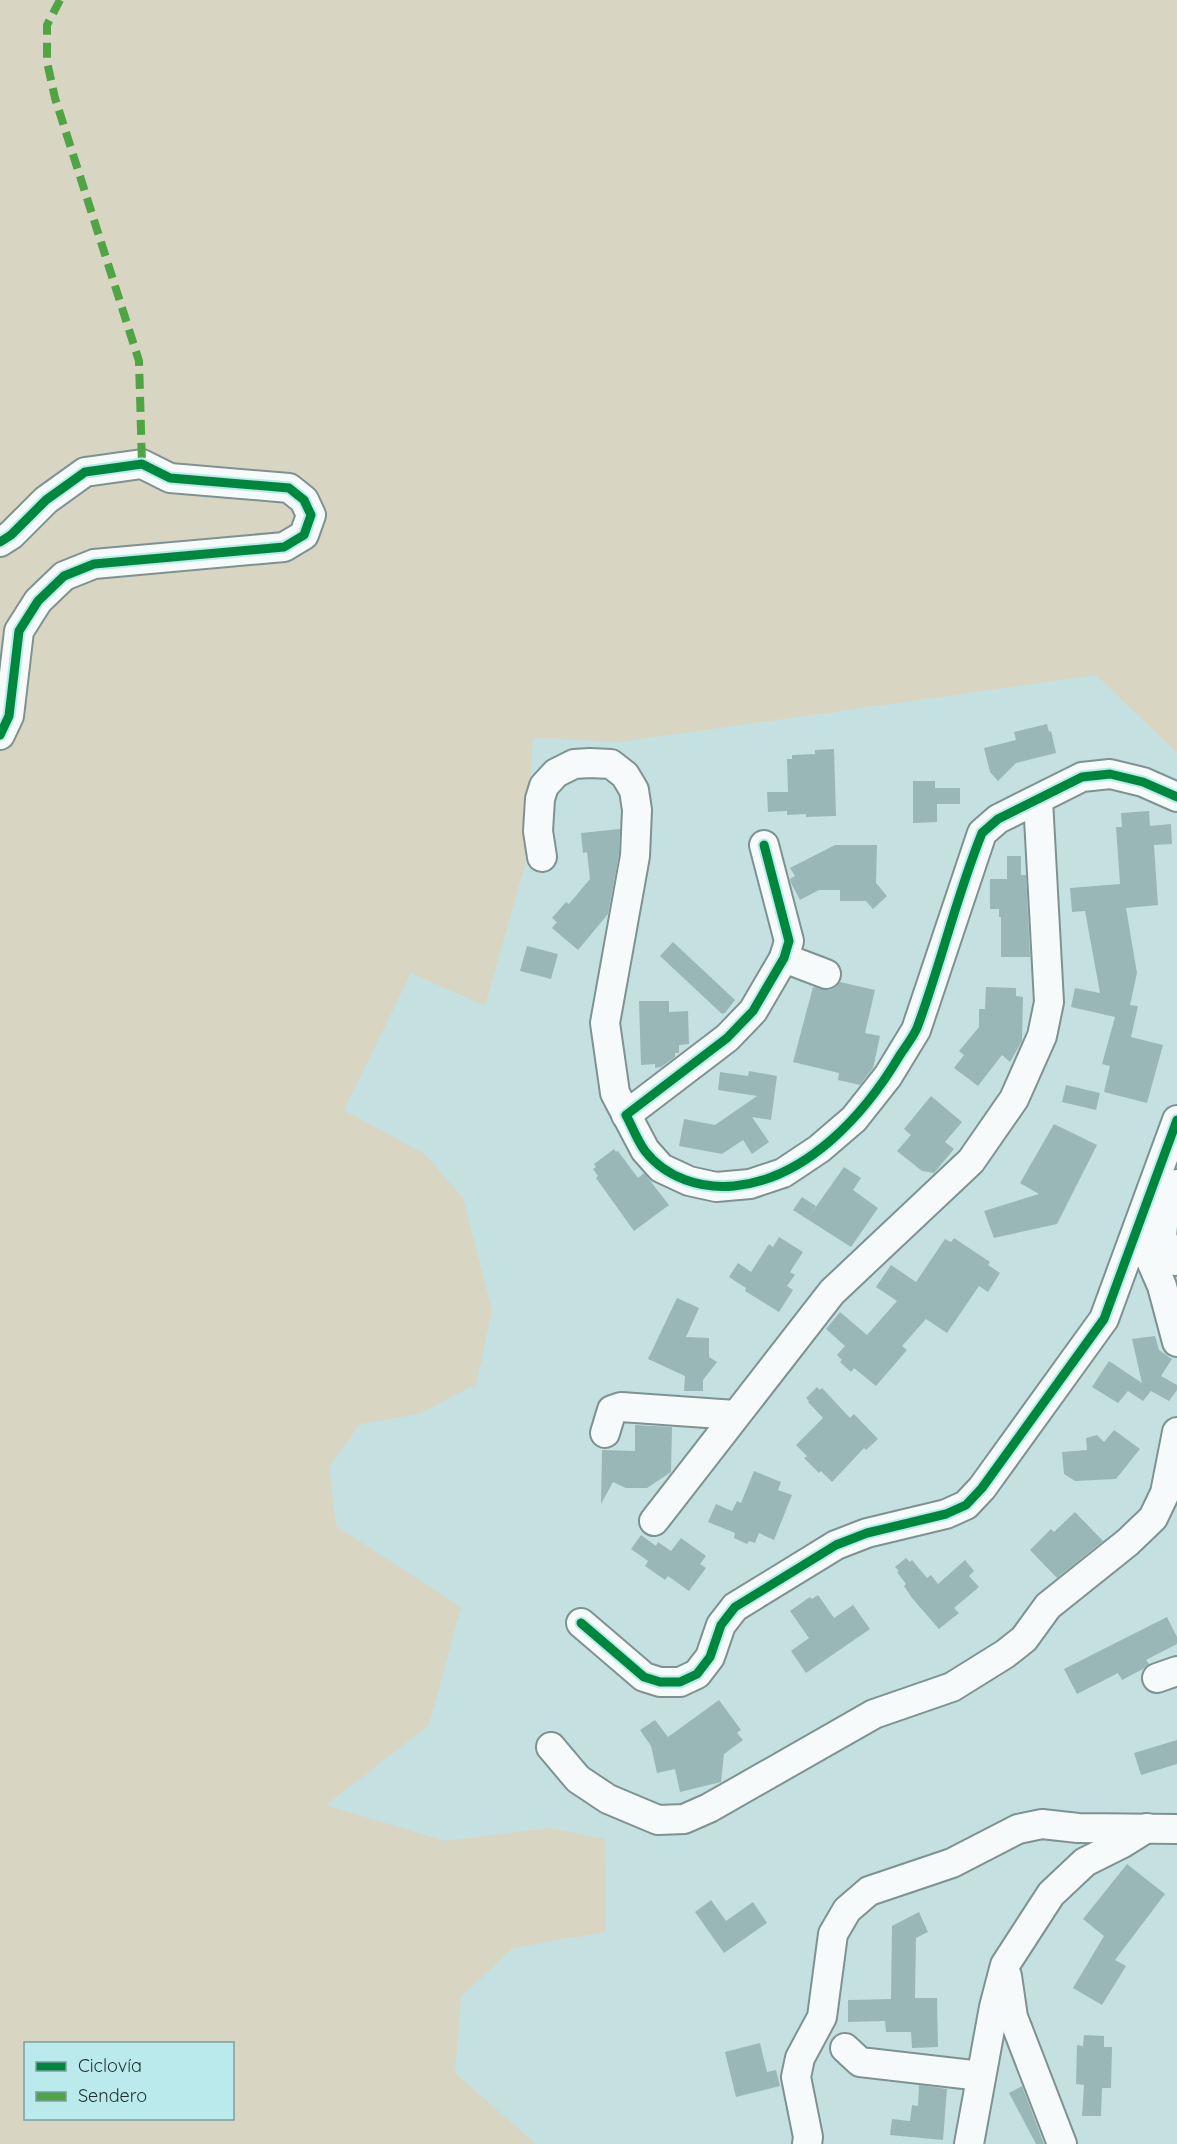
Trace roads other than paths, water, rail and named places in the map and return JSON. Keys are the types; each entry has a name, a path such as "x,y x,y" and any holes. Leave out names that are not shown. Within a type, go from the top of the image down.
{"street":[{"path":"0,542 11,535 46,500 86,472 142,464 170,478 289,488 304,500 311,515 304,535 284,547 94,564 64,576 38,601 20,631 9,716 0,735"},
{"path":"542,857 538,831 540,799 544,786 556,773 574,764 590,763 611,764 625,774 634,790 638,810 635,856 605,1023 615,1093 645,1150 661,1168 689,1182 716,1187 750,1184 783,1173 819,1149 854,1119 888,1076 916,1030 982,833 998,819 1082,777 1110,774 1143,782 1177,797"},
{"path":"654,1521 832,1292 971,1161 1014,1100 1042,1036 1049,1002 1038,800"},
{"path":"626,1115 727,1038 753,1011 784,958 789,941 764,845"},
{"path":"784,958 826,974"},
{"path":"581,1623 644,1677 660,1682 680,1682 697,1674 710,1657 721,1625 735,1607 836,1545 867,1533 946,1514 966,1505 982,1488 1104,1319 1177,1120"},
{"path":"1177,1184 1164,1214 1162,1237 1177,1342"},
{"path":"1138,1231 1168,1274 1177,1310"},
{"path":"605,1433 612,1410 621,1407 735,1415"},
{"path":"551,1747 578,1779 608,1799 658,1820 684,1819 709,1808 874,1714 952,1687 1005,1654 1024,1639 1048,1606 1128,1542 1153,1518 1165,1493 1177,1432"},
{"path":"807,2144 808,2137 796,2077 800,2058 822,2017 833,1934 847,1910 869,1891 952,1863 1018,1829 1042,1824 1077,1828 1177,1829"},
{"path":"969,2144 994,2007 1005,1965 1051,1894 1084,1862 1123,1843 1147,1827"},
{"path":"1005,1965 1013,2017 1062,2144"},
{"path":"845,2048 860,2062 981,2076"}]}
